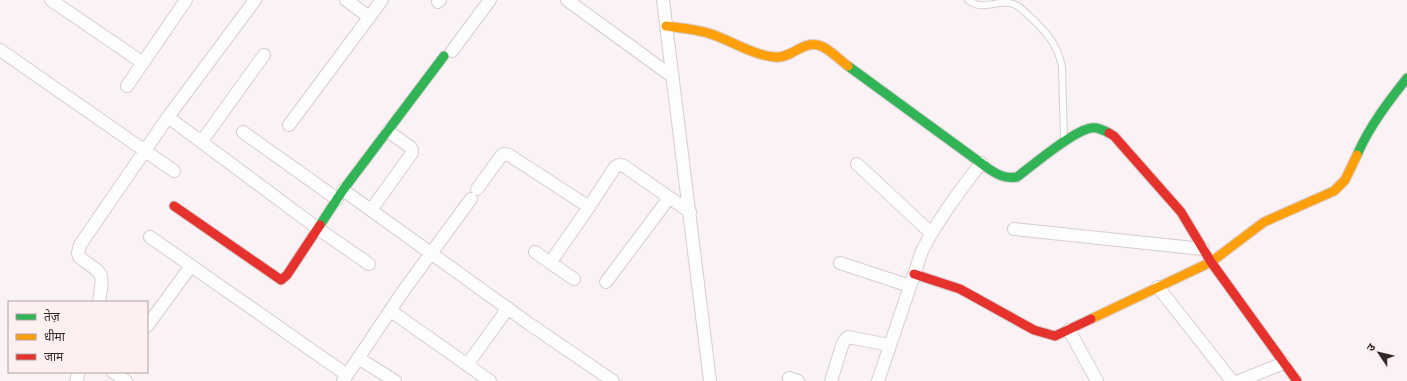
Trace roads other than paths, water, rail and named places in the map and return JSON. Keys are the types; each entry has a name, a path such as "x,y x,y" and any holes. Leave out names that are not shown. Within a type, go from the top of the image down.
{"street":[{"path":"51,0 143,63"},
{"path":"99,301 102,281 101,274 79,257 78,253 80,245 168,117 255,0"},
{"path":"346,0 369,17"},
{"path":"290,125 382,0"},
{"path":"174,206 281,280 287,275 340,195 490,0"},
{"path":"663,0 710,381"},
{"path":"570,1 673,77"},
{"path":"127,86 143,63 180,2"},
{"path":"666,26 704,32 761,54 773,57 789,55 812,44 821,46 981,163 998,175 1009,179 1017,177 1078,132 1089,127 1101,128 1114,136 1180,212 1202,249 1297,381"},
{"path":"0,50 174,171"},
{"path":"202,141 264,55"},
{"path":"914,274 960,289 977,300 1045,334 1055,336 1211,262 1264,222 1340,187 1350,172 1365,140 1407,78"},
{"path":"168,117 317,228 369,264"},
{"path":"371,210 412,153 410,147 388,131"},
{"path":"243,132 340,195 371,210 613,381"},
{"path":"150,237 345,378 404,290 501,156 504,154 509,155 589,207"},
{"path":"878,381 922,251 931,233 981,163"},
{"path":"857,164 931,233"},
{"path":"550,263 615,167 618,165 624,166 690,212"},
{"path":"606,282 668,198"},
{"path":"1014,229 1202,249"},
{"path":"535,252 574,279"},
{"path":"840,263 910,286"},
{"path":"148,325 191,266"},
{"path":"1158,287 1232,381"},
{"path":"467,365 508,308"},
{"path":"391,311 490,381"},
{"path":"1069,330 1097,381"},
{"path":"831,381 842,346 848,337 889,345"},
{"path":"358,358 395,381"},
{"path":"1240,381 1284,363"},
{"path":"115,373 126,381"}],"lane":[{"path":"968,0 976,5 982,6 1011,2 1018,6 1042,28 1054,43 1060,56 1062,67 1064,143"}]}
